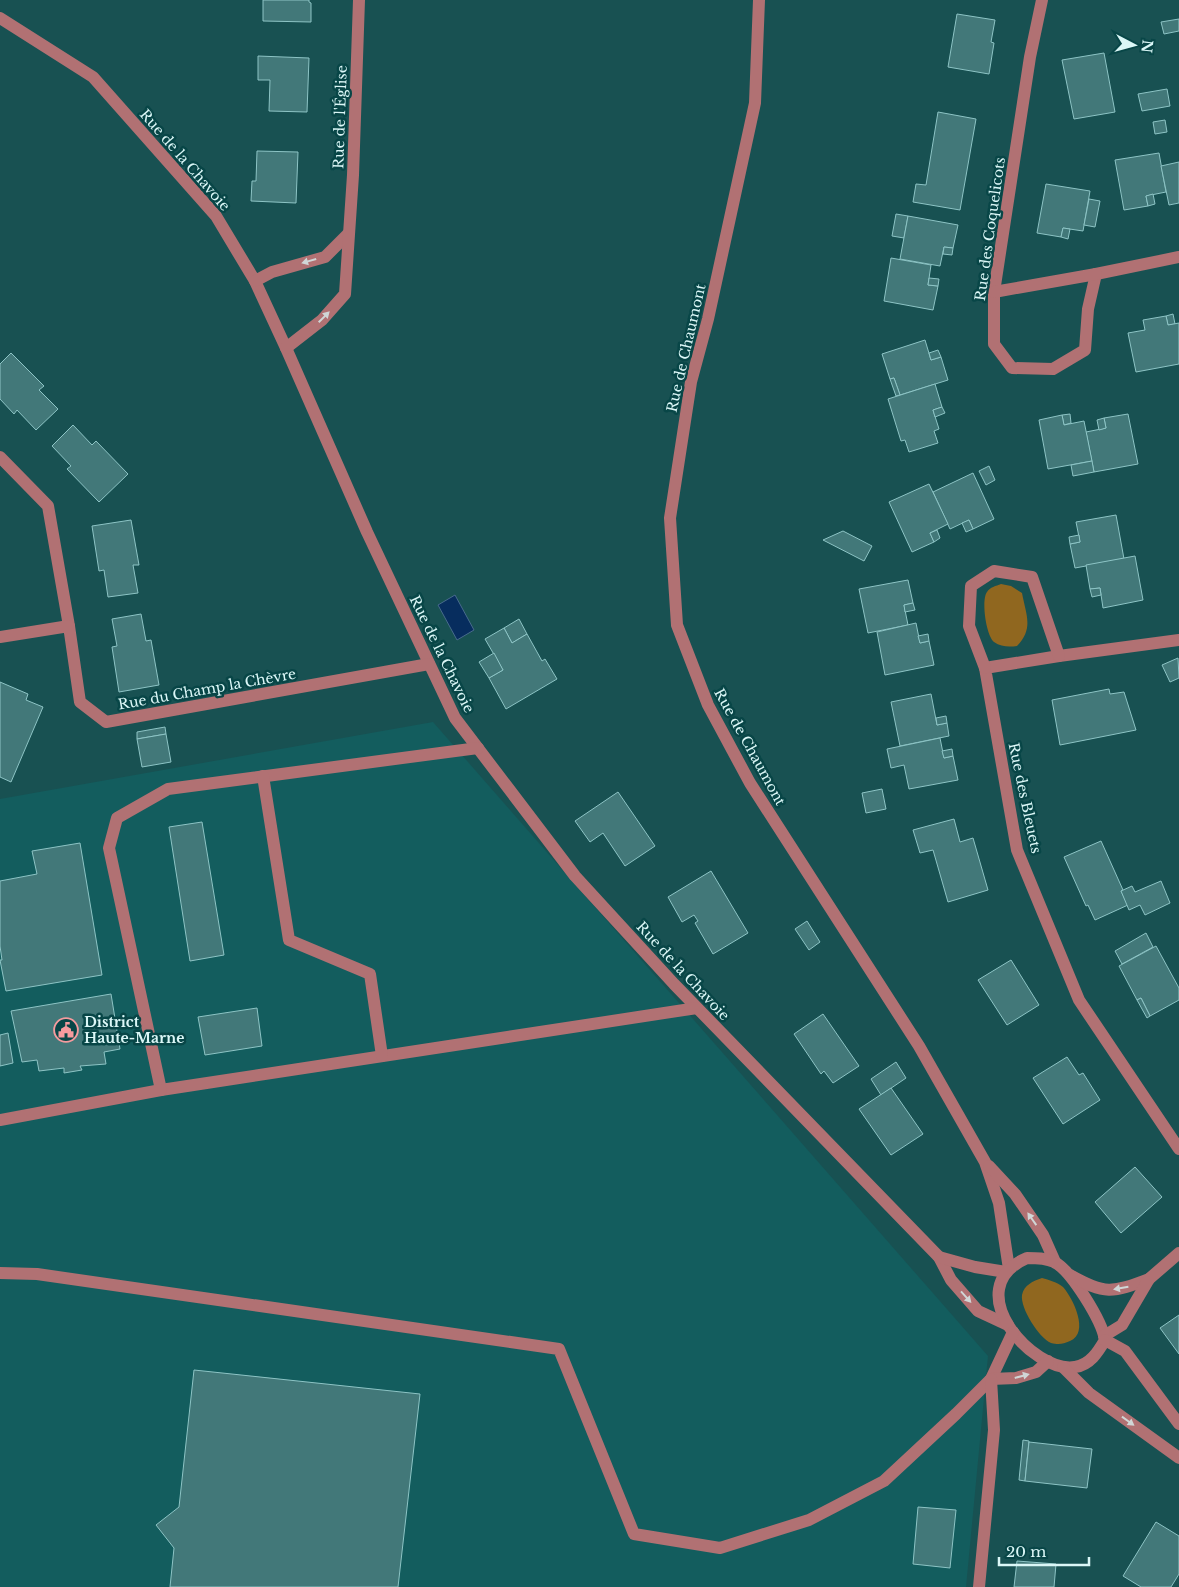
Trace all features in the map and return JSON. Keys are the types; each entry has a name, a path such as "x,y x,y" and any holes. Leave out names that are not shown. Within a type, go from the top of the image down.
{"street":[{"name":"Rue de l'Église","path":"286,348 322,320 345,294 353,175 359,0"},
{"name":"Rue de Chaumont","path":"759,0 755,103 708,319 691,382 670,518 677,625 708,705 750,783 919,1046 984,1162 999,1204 1007,1270"},
{"name":"Rue des Coquelicots","path":"1042,0 1030,57 994,292 994,344 1012,368 1053,369 1085,350 1088,309 1096,274"},
{"name":"Rue de la Chavoie","path":"0,18 93,77 216,216 255,282 367,532 455,718 574,876 697,1008 939,1257 952,1280 978,1310 1011,1328"},
{"path":"255,282 272,272 325,257 348,234"},
{"path":"994,292 1179,257"},
{"name":"Rue du Champ la Chèvre","path":"0,457 48,506 80,702 106,722 429,664"},
{"name":"Rue des Bleuets","path":"1059,656 1032,577 994,571 971,586 969,626 985,668 1017,850 1079,1000 1179,1149"},
{"path":"0,637 68,626"},
{"path":"985,668 1179,640"},
{"path":"161,1090 109,848 117,818 168,789 478,748"},
{"path":"263,776 289,940 370,974 382,1056"},
{"path":"0,1120 161,1090 697,1008"},
{"name":"Rue de Chaumont","path":"984,1162 1015,1194 1043,1235 1055,1262"},
{"path":"1149,1279 1124,1289 1106,1290 1091,1287 1068,1274 1055,1262 1041,1258 1027,1258 1007,1270 999,1285 998,1299 1002,1314 1011,1328 1028,1347 1056,1366 1075,1367 1087,1362 1097,1353 1104,1338 1122,1325 1149,1279 1179,1253"},
{"name":"Rue de la Chavoie","path":"939,1257 975,1268 1007,1270"},
{"path":"0,1273 36,1274 559,1350 634,1534 720,1548 809,1520 884,1481 991,1379 1011,1328"},
{"path":"1068,1274 1092,1310 1104,1338 1125,1352 1179,1424"},
{"path":"1122,1325 1125,1352"},
{"path":"991,1379 1016,1378 1036,1372 1048,1361"},
{"path":"1063,1367 1089,1393 1179,1458"},
{"path":"979,1587 994,1430 991,1379"}],"shaded area":[{"path":"1001,584 1011,586 1022,593 1027,615 1027,627 1026,633 1017,646 999,645 994,642 987,625 984,609 985,596 990,589"},
{"path":"455,595 474,630 457,640 438,605"},
{"path":"433,722 988,1356 966,1587 0,1587 0,799"},
{"path":"1042,1278 1056,1282 1063,1287 1075,1307 1078,1315 1079,1331 1076,1337 1070,1341 1056,1344 1046,1340 1027,1315 1022,1301 1023,1292 1029,1284"}],"building":[{"path":"263,0 309,0 311,3 311,22 263,21"},
{"path":"957,14 995,20 991,42 994,43 989,74 948,67"},
{"path":"1179,19 1179,31 1164,34 1161,22"},
{"path":"1104,53 1115,112 1074,119 1062,60"},
{"path":"258,56 309,58 307,112 269,111 270,80 258,80"},
{"path":"1167,89 1170,106 1142,111 1138,94"},
{"path":"938,112 976,119 960,210 913,202 916,184 926,185"},
{"path":"1165,120 1167,132 1155,134 1153,122"},
{"path":"257,151 298,152 296,203 251,201 252,181 256,181"},
{"path":"1159,153 1166,192 1146,196 1148,206 1124,210 1115,160"},
{"path":"1179,162 1179,203 1169,205 1161,166"},
{"path":"1046,184 1090,191 1083,231 1063,228 1061,237 1037,233"},
{"path":"1153,194 1155,204 1148,206 1146,196"},
{"path":"1089,199 1100,201 1095,227 1084,225"},
{"path":"896,214 908,216 904,238 892,236"},
{"path":"908,216 958,225 953,248 944,247 940,266 900,259"},
{"path":"1063,228 1070,229 1068,239 1061,237"},
{"path":"944,247 953,248 952,255 943,254"},
{"path":"891,258 931,265 928,285 938,286 933,310 884,301"},
{"path":"929,278 939,279 938,286 928,285"},
{"path":"1173,314 1175,324 1168,325 1166,316"},
{"path":"1166,316 1168,325 1179,323 1179,364 1136,372 1128,333 1145,330 1143,320"},
{"path":"925,340 931,360 941,357 948,380 900,395 894,378 890,379 882,354"},
{"path":"938,350 941,357 931,360 929,353"},
{"path":"11,353 44,386 39,390 58,409 36,430 17,410 14,414 0,399 0,364"},
{"path":"894,378 900,395 896,396 890,379"},
{"path":"935,384 942,407 933,410 939,429 934,431 938,443 909,452 905,440 901,441 888,399"},
{"path":"942,407 945,413 935,417 933,410"},
{"path":"1070,414 1071,423 1064,425 1062,415"},
{"path":"1128,414 1138,464 1094,472 1086,432 1106,428 1104,418"},
{"path":"1062,415 1064,425 1084,421 1092,461 1048,469 1039,420"},
{"path":"1104,418 1106,428 1099,430 1097,420"},
{"path":"73,425 92,445 96,441 128,474 99,502 67,469 71,466 52,446"},
{"path":"1092,461 1094,472 1073,476 1071,465"},
{"path":"989,466 995,480 986,485 979,471"},
{"path":"973,473 994,519 973,529 969,520 950,529 933,492"},
{"path":"929,484 948,524 930,533 934,542 912,552 889,502"},
{"path":"1116,515 1124,559 1075,568 1070,544 1080,542 1076,522"},
{"path":"131,520 139,565 133,565 138,593 108,597 104,570 99,571 92,526"},
{"path":"969,520 973,529 966,532 962,523"},
{"path":"937,530 940,538 934,542 930,533"},
{"path":"843,531 872,546 864,561 823,540"},
{"path":"1079,535 1080,542 1070,544 1069,537"},
{"path":"1135,556 1143,600 1103,608 1100,588 1090,589 1086,565"},
{"path":"908,580 913,603 904,605 908,625 868,633 859,589"},
{"path":"1100,588 1101,595 1092,597 1090,589"},
{"path":"913,603 915,610 905,612 904,605"},
{"path":"141,614 146,641 151,640 159,685 119,692 112,647 117,646 112,619"},
{"path":"519,619 527,634 512,643 504,628"},
{"path":"916,623 920,643 929,641 934,665 885,675 877,632"},
{"path":"504,628 512,643 527,634 542,661 545,659 557,679 506,709 489,678 503,670 485,639"},
{"path":"928,634 929,641 920,643 918,636"},
{"path":"494,653 503,670 489,678 479,662"},
{"path":"1178,658 1179,678 1170,682 1162,665"},
{"path":"0,682 28,694 26,700 43,707 11,782 0,777"},
{"path":"1109,689 1110,694 1124,692 1136,730 1060,745 1052,700"},
{"path":"931,694 937,725 947,723 949,736 900,746 891,702"},
{"path":"946,716 947,723 937,725 936,718"},
{"path":"165,727 166,734 137,739 137,732"},
{"path":"166,734 171,762 142,767 137,739"},
{"path":"940,738 944,758 953,756 958,780 909,789 904,765 891,768 887,749"},
{"path":"952,749 953,756 944,758 942,751"},
{"path":"882,789 886,809 866,813 862,793"},
{"path":"618,792 655,846 625,866 603,833 590,842 575,821"},
{"path":"954,819 960,842 973,838 988,890 948,902 933,850 920,853 913,830"},
{"path":"202,822 224,955 190,961 169,827"},
{"path":"1101,841 1128,905 1095,920 1088,905 1086,906 1064,857"},
{"path":"80,843 102,975 6,991 0,960 2,960 0,946 0,881 37,874 32,851"},
{"path":"711,871 748,933 713,954 695,923 698,921 694,915 682,922 668,897"},
{"path":"1161,881 1170,903 1145,915 1140,905 1129,910 1121,891 1132,886 1135,892"},
{"path":"807,921 820,942 809,950 795,929"},
{"path":"1146,933 1153,947 1122,964 1115,951"},
{"path":"1156,946 1179,988 1179,1000 1150,1016 1141,998 1137,1000 1119,966"},
{"path":"1011,960 1039,1005 1007,1025 978,980"},
{"name":"District Haute-Marne","path":"111,994 120,1049 104,1052 106,1064 80,1066 82,1070 64,1073 64,1068 39,1071 37,1060 22,1062 11,1011"},
{"path":"1141,998 1150,1016 1147,1018 1137,1000"},
{"path":"257,1008 262,1046 205,1055 198,1017"},
{"path":"823,1014 859,1066 833,1083 824,1071 821,1074 794,1034"},
{"path":"8,1033 13,1063 0,1066 0,1035"},
{"path":"1067,1057 1079,1075 1083,1073 1100,1100 1063,1124 1033,1078"},
{"path":"896,1062 906,1078 881,1095 871,1079"},
{"path":"891,1088 923,1134 891,1155 859,1109"},
{"path":"1135,1167 1162,1197 1121,1233 1095,1202"},
{"path":"1179,1315 1179,1354 1160,1328"},
{"path":"194,1370 420,1394 398,1587 170,1587 174,1548 156,1525 179,1507"},
{"path":"1023,1440 1029,1441 1025,1481 1019,1480"},
{"path":"1029,1442 1092,1449 1087,1488 1025,1481"},
{"path":"918,1507 956,1510 950,1568 913,1564"},
{"path":"1156,1522 1179,1536 1179,1574 1171,1587 1141,1587 1123,1576"},
{"path":"1017,1561 1056,1564 1054,1587 1014,1587"}],"place":[{"name":"District Haute-Marne","path":"66,1030"}]}
